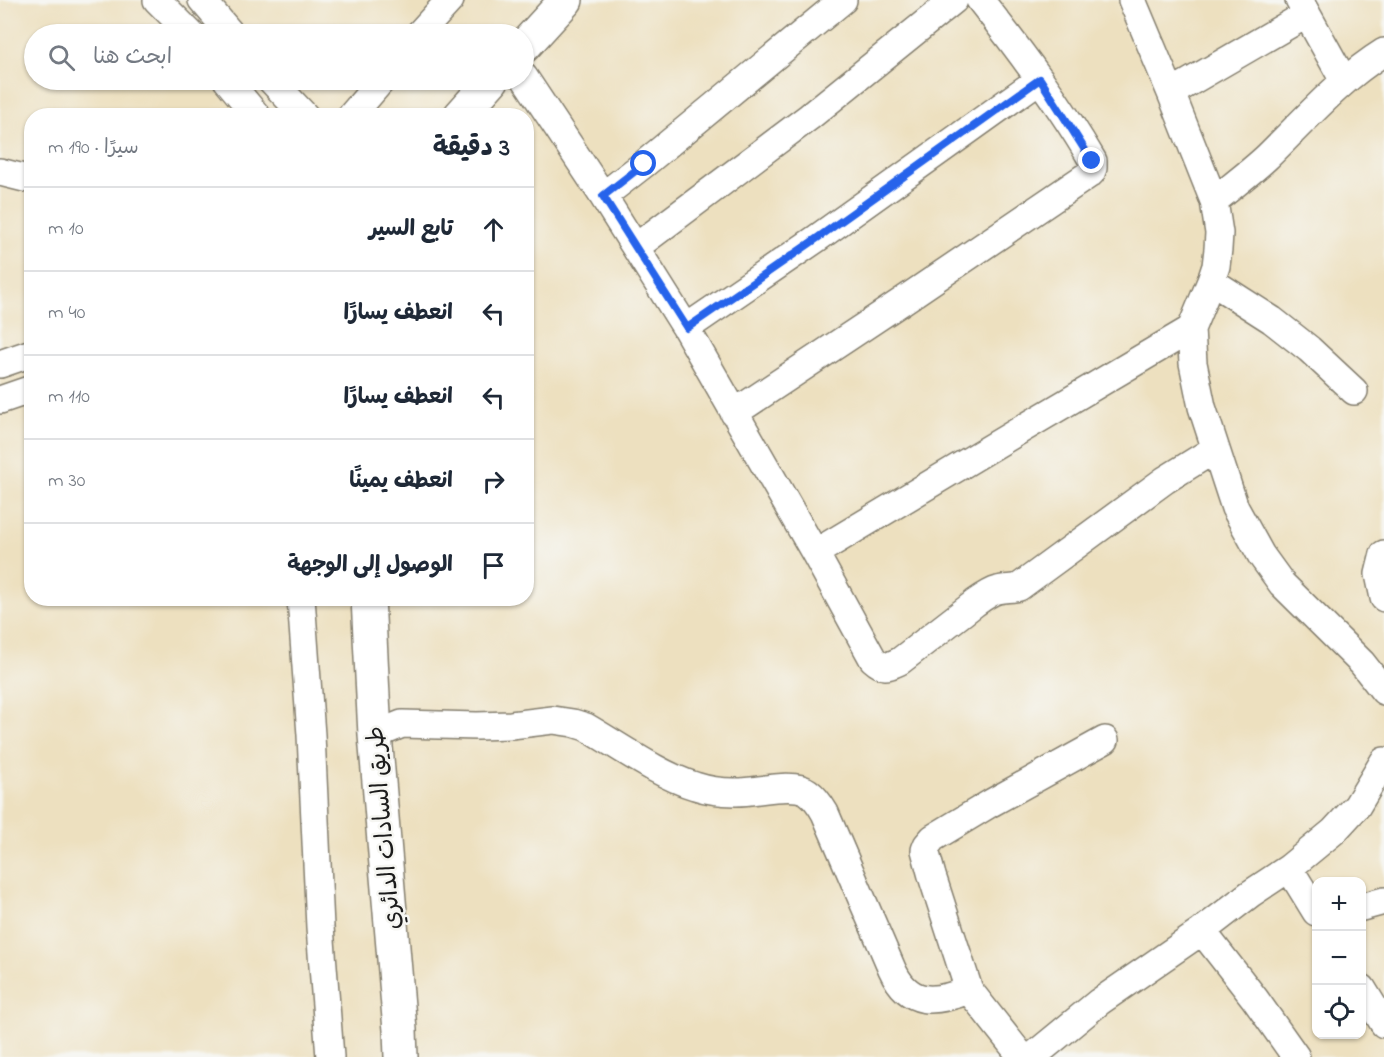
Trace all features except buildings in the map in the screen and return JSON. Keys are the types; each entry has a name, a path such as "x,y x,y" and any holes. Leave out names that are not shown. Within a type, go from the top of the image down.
{"main road":[{"path":"534,35 566,0"},
{"path":"467,108 483,90"},
{"name":"طريق السادات الدائري","path":"368,606 375,735 402,1057"}],"street":[{"path":"157,0 181,24"},
{"path":"202,0 222,24"},
{"path":"428,24 450,0"},
{"path":"603,196 843,0"},
{"path":"636,247 809,117 954,0"},
{"path":"734,413 1091,173 1092,161 1040,79 980,0"},
{"path":"1132,0 1214,201 1220,233 1216,266 1191,329 1193,363 1199,396 1235,508 1261,555 1282,584 1335,635 1384,691"},
{"path":"1171,93 1303,7 1344,81"},
{"path":"1214,201 1265,159 1344,81 1384,52"},
{"path":"687,328 825,233 1040,79"},
{"path":"235,90 250,108"},
{"path":"280,90 297,108"},
{"path":"358,108 373,90"},
{"path":"533,90 687,328 873,659 880,666 889,666 900,661 987,595 996,590 1011,589 1026,582 1165,480 1215,449"},
{"path":"0,172 24,178"},
{"path":"1211,281 1272,320 1309,349 1354,391"},
{"path":"815,553 1191,329"},
{"path":"0,364 24,355"},
{"path":"0,400 24,392"},
{"path":"1384,554 1379,574 1384,597"},
{"path":"302,606 311,735 320,927 330,1057"},
{"path":"375,735 402,724 477,726 553,720 586,727 675,779 695,786 736,792 774,788 793,788 808,792 819,802 825,813 898,982 913,995 937,1000 969,990"},
{"path":"1022,1057 969,990 925,850 933,838 1105,740"},
{"path":"1032,1057 1099,1002 1289,868 1334,831 1357,806 1384,761"},
{"path":"1289,868 1312,904"},
{"path":"1366,906 1384,901"},
{"path":"1202,931 1255,999 1296,1057"},
{"path":"1366,994 1383,1022"}],"route":[{"path":"644,164 603,196 687,328 1040,79 1092,161"}]}
